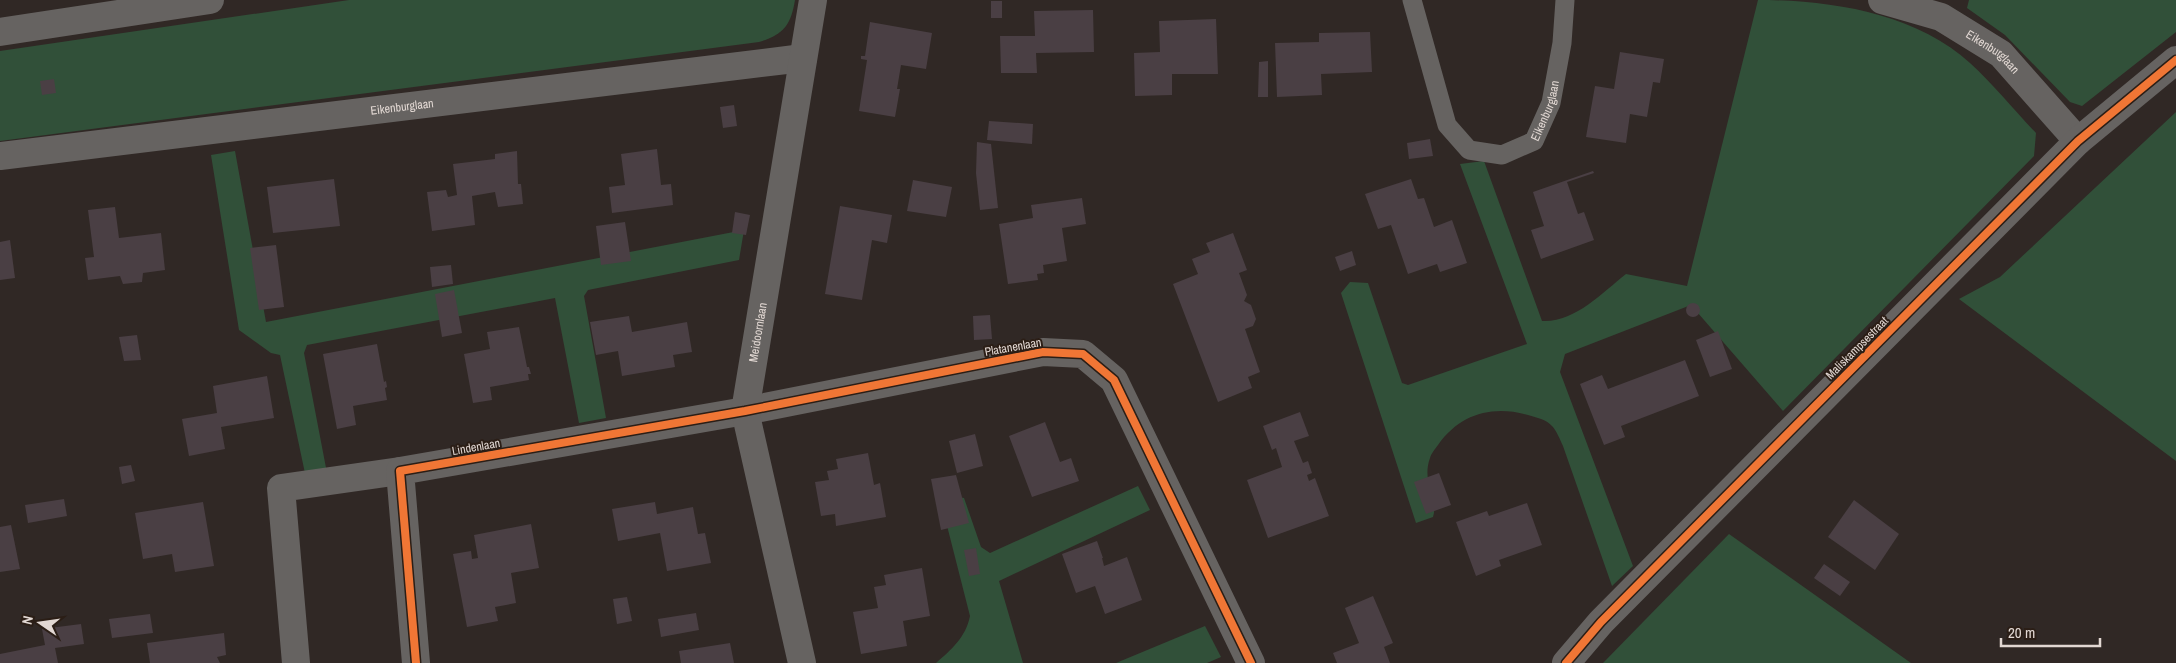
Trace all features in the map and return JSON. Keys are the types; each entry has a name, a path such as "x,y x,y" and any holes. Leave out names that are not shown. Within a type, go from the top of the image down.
{"street":[{"path":"0,32 125,6 210,0"},
{"name":"Meidoornlaan","path":"802,663 745,411 813,0"},
{"name":"Eikenburglaan","path":"1882,0 1941,17 2001,54 2078,141"},
{"name":"Eikenburglaan","path":"0,156 803,58"},
{"name":"Maliskampsestraat","path":"1566,663 1600,622 2078,141 2176,60"},
{"name":"Platanenlaan","path":"745,411 1043,352 1084,354 1114,380 1251,663"},
{"name":"Lindenlaan","path":"296,663 281,488 400,471 745,411"},
{"path":"400,471 416,663"}],"lane":[{"name":"Eikenburglaan","path":"1412,0 1447,125 1468,150 1502,156 1534,141 1551,103 1562,43 1565,0"}],"green space":[{"path":"349,0 795,0 791,16 784,28 774,36 759,42 0,141 0,51"},
{"path":"1758,0 1814,3 1842,7 1898,21 1924,32 1948,46 1970,63 2036,133 2034,156 1783,411 1691,305 1565,354 1560,372 1633,566 1612,586 1563,446 1552,426 1538,418 1515,412 1490,412 1467,419 1456,426 1438,445 1430,458 1428,475 1434,504 1433,517 1416,523 1341,293 1350,282 1368,283 1402,383 1408,385 1527,344 1460,164 1484,161 1542,321 1554,320 1576,312 1597,298 1626,274 1687,286"},
{"path":"1969,0 2176,0 2176,32 2082,106 2070,102 2005,35 1967,8"},
{"path":"2176,112 2176,461 1959,299 2000,277"},
{"path":"235,151 266,322 744,230 739,260 588,290 584,296 606,418 579,423 555,298 307,345 304,353 327,473 306,478 280,355 271,353 239,330 211,155"},
{"path":"1138,486 1150,510 999,581 1023,663 936,663 961,637 970,616 942,506 947,495 964,498 981,547 990,553"},
{"path":"1729,534 1911,663 1603,663"},
{"path":"1205,626 1221,657 1207,663 1116,663"}],"building":[{"path":"991,1 1002,1 1002,18 991,18"},
{"path":"1093,10 1094,52 1036,53 1037,73 1001,73 1000,36 1035,36 1034,11"},
{"path":"1216,19 1218,74 1172,74 1172,95 1135,96 1134,53 1160,52 1159,21"},
{"path":"870,22 932,33 926,69 901,65 897,89 900,89 895,117 859,111 867,60 861,59 861,56 865,56"},
{"path":"1370,32 1372,72 1321,74 1322,95 1277,97 1275,43 1319,42 1319,33"},
{"path":"1620,52 1664,59 1660,83 1653,82 1647,117 1630,114 1626,143 1586,137 1595,86 1614,89"},
{"path":"1268,61 1268,97 1258,97 1259,62"},
{"path":"54,79 56,93 42,95 40,81"},
{"path":"734,105 737,126 723,128 720,107"},
{"path":"989,121 1033,124 1032,144 987,140"},
{"path":"1430,139 1433,156 1409,159 1407,143"},
{"path":"977,142 991,144 998,208 980,210 976,173"},
{"path":"657,149 661,185 671,184 673,205 612,213 609,187 625,185 621,154"},
{"path":"517,151 518,184 521,184 523,204 498,207 495,192 472,196 475,225 432,231 427,192 446,190 448,197 457,195 453,164 495,159 495,154"},
{"path":"1593,171 1594,173 1567,182 1578,214 1584,212 1594,240 1541,259 1531,230 1544,226 1533,192"},
{"path":"334,179 340,226 273,233 267,187"},
{"path":"1411,179 1418,199 1424,198 1434,227 1452,220 1467,263 1440,272 1437,264 1408,274 1391,225 1378,229 1365,194"},
{"path":"913,180 952,187 946,217 907,211"},
{"path":"1082,198 1086,224 1062,228 1067,261 1043,265 1044,273 1037,274 1038,280 1008,284 999,224 1033,218 1031,205"},
{"path":"840,206 892,215 887,243 872,240 862,300 825,294"},
{"path":"115,207 119,238 161,233 165,270 143,273 142,282 123,284 120,276 88,280 85,258 94,257 88,210"},
{"path":"735,212 750,215 746,235 732,233"},
{"path":"625,222 631,261 601,265 596,226"},
{"path":"1233,233 1247,270 1239,273 1247,295 1244,301 1251,305 1256,319 1253,326 1245,329 1260,372 1248,377 1252,388 1218,402 1173,284 1198,274 1192,259 1210,252 1206,243"},
{"path":"10,240 15,278 0,280 0,242"},
{"path":"276,245 284,307 259,310 250,248"},
{"path":"1352,251 1356,265 1340,271 1335,257"},
{"path":"451,265 453,284 432,287 430,267"},
{"path":"454,290 462,333 442,337 435,294"},
{"path":"1690,303 1696,303 1700,310 1696,317 1690,317 1686,313 1686,307"},
{"path":"990,315 992,339 974,340 973,316"},
{"path":"629,316 632,332 687,322 692,352 673,355 675,367 622,376 618,351 596,355 590,322"},
{"path":"519,327 527,367 529,367 531,374 528,374 529,380 490,387 492,400 473,403 464,354 490,349 487,332"},
{"path":"1718,331 1732,369 1710,377 1696,340"},
{"path":"137,335 141,360 124,361 119,337"},
{"path":"377,344 384,382 386,381 387,400 353,406 356,425 337,429 323,354"},
{"path":"1685,360 1699,396 1621,426 1625,437 1604,445 1580,384 1602,375 1608,389"},
{"path":"267,376 274,418 221,427 225,449 189,456 182,419 217,413 213,386"},
{"path":"1300,412 1309,436 1294,441 1303,463 1308,461 1312,473 1307,475 1309,481 1315,478 1329,516 1268,538 1247,480 1282,467 1276,448 1272,450 1263,426"},
{"path":"1045,422 1060,462 1071,458 1079,481 1032,497 1009,436"},
{"path":"975,434 983,466 957,473 949,441"},
{"path":"868,453 874,485 880,483 886,517 836,526 835,514 821,516 815,482 829,480 827,471 838,469 836,459"},
{"path":"131,465 135,481 122,484 119,467"},
{"path":"1439,473 1451,505 1426,514 1414,482"},
{"path":"956,475 969,523 941,530 931,479"},
{"path":"64,499 67,516 28,523 25,505"},
{"path":"1854,500 1899,534 1875,570 1828,537"},
{"path":"203,502 214,566 175,572 172,554 143,559 135,513"},
{"path":"655,502 657,514 693,507 698,534 705,533 711,563 667,571 660,533 618,541 612,509"},
{"path":"1527,503 1542,545 1499,560 1501,566 1476,576 1456,522 1487,511 1489,516"},
{"path":"531,524 539,568 511,573 516,603 495,607 498,621 467,627 453,554 471,551 472,559 478,558 474,535"},
{"path":"11,525 20,569 0,572 0,527"},
{"path":"1097,541 1104,566 1127,557 1142,600 1105,614 1095,586 1076,593 1062,554"},
{"path":"976,548 980,574 969,576 964,550"},
{"path":"1824,564 1850,582 1840,596 1814,578"},
{"path":"922,568 930,616 903,621 907,646 861,654 853,612 878,608 874,587 886,585 884,575"},
{"path":"1373,596 1393,643 1384,647 1390,663 1337,663 1333,653 1359,643 1345,608"},
{"path":"627,597 632,621 617,624 613,599"},
{"path":"696,613 699,630 661,637 658,619"},
{"path":"150,614 153,633 112,638 109,619"},
{"path":"81,624 84,644 55,648 58,663 0,663 0,654 45,645 42,629"},
{"path":"224,633 226,655 217,657 220,663 150,663 147,643"},
{"path":"730,643 734,663 681,663 679,651"}],"cycle path":[{"path":"1566,663 1601,622 2078,141 2176,60"},
{"path":"416,663 400,471 745,411 1043,352 1083,354 1114,380 1251,663"}]}
